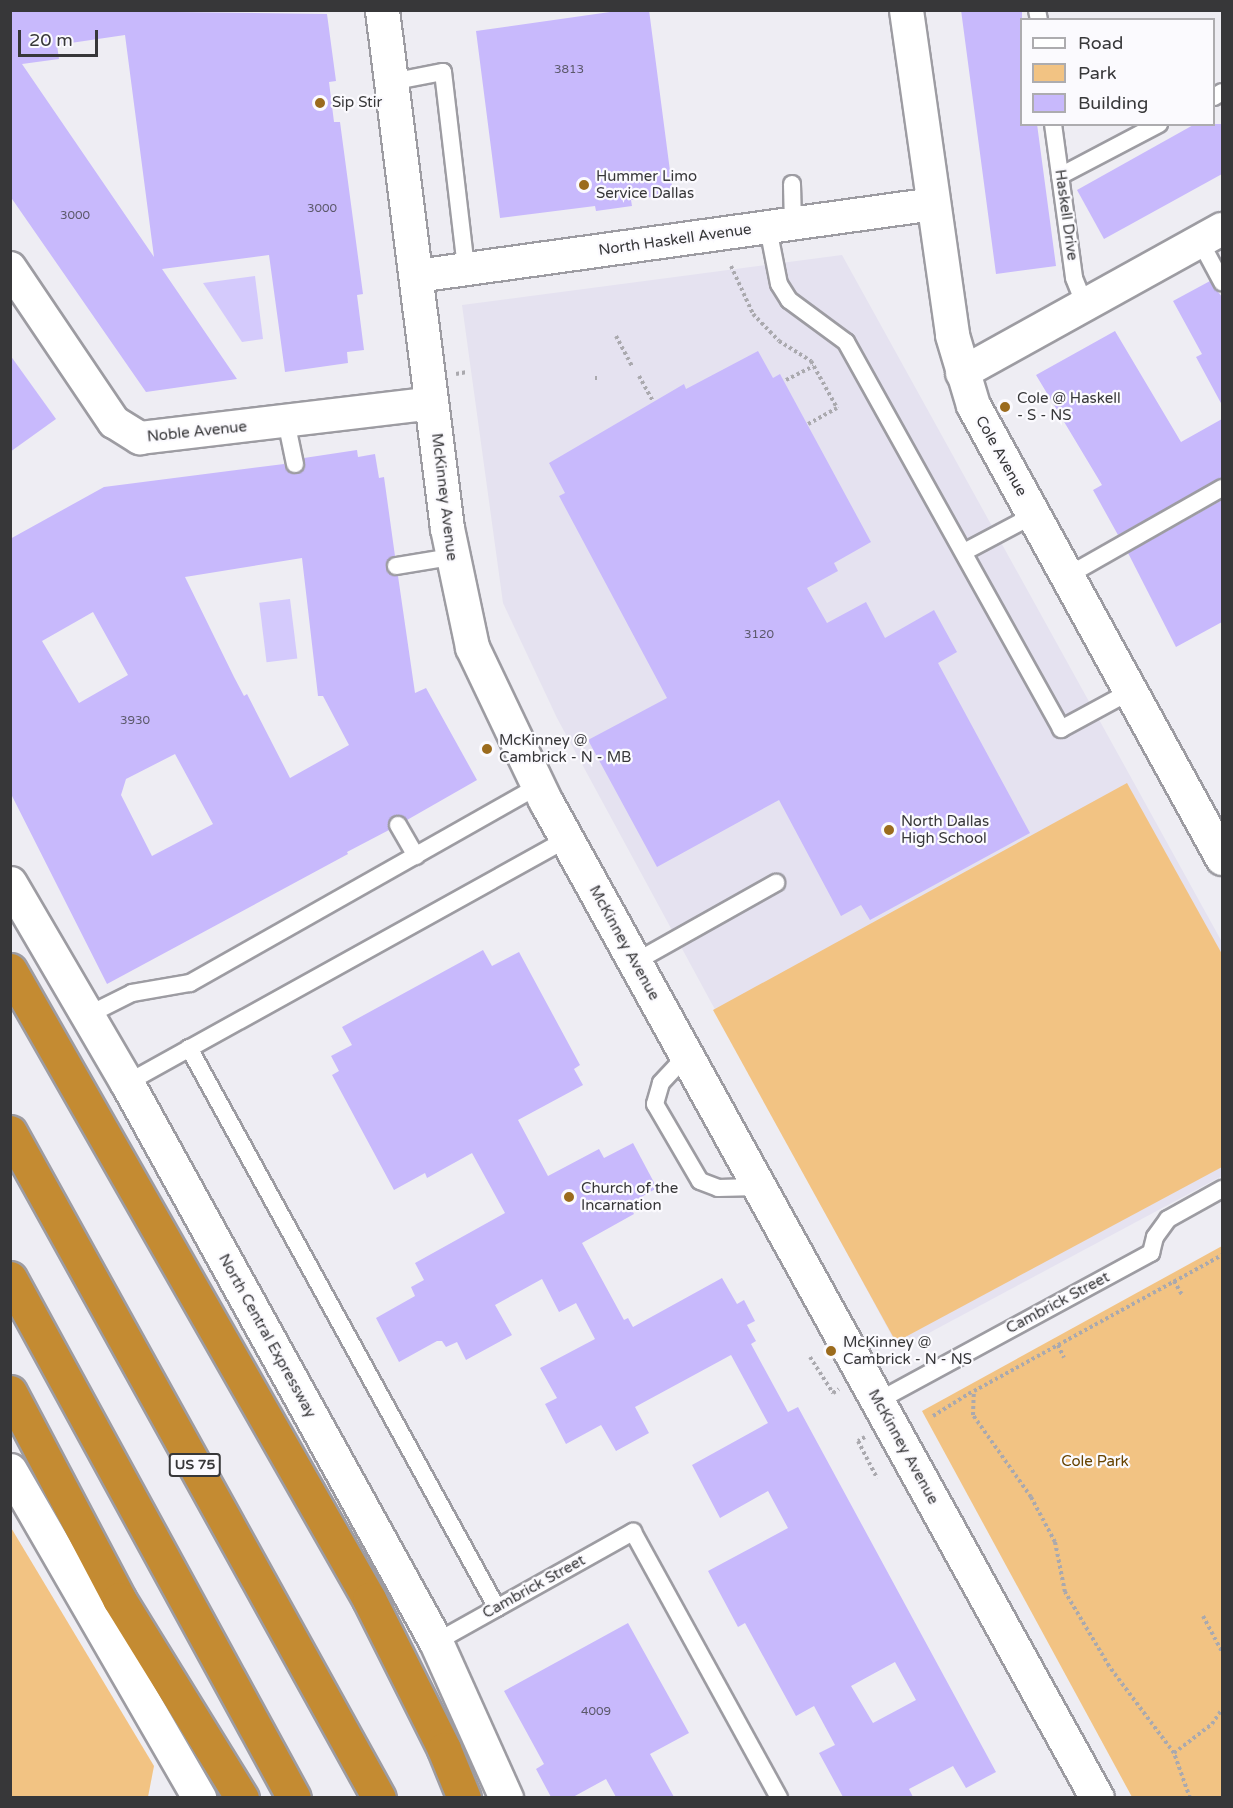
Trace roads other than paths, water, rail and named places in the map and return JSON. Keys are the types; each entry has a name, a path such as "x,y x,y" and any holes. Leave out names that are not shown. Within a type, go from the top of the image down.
{"highway":[{"path":"10,970 369,1599 444,1749 464,1797"},
{"name":"US 75","path":"10,1132 379,1797"},
{"path":"10,1278 294,1797"},
{"path":"10,1392 119,1599 242,1797"}],"street":[{"name":"McKinney Avenue","path":"382,10 451,557 472,647 538,786 758,1187 876,1416 1097,1797"},
{"name":"Cole Avenue","path":"906,10 952,335 973,405 1222,858"},
{"name":"North Haskell Avenue","path":"417,276 934,204"},
{"path":"962,373 1211,235"},
{"name":"Noble Avenue","path":"10,268 114,422 128,434 148,439 432,403"},
{"name":"North Central Expressway","path":"10,883 127,1083 435,1642 506,1797"},
{"path":"10,1470 199,1797"}],"lane":[{"path":"392,82 443,72 466,269"},
{"name":"Haskell Drive","path":"1053,126 1074,278 1085,304"},
{"path":"1060,176 1155,126"},
{"path":"792,184 781,226 779,285 793,304 846,342 1061,729 1131,691"},
{"path":"1211,235 1222,282"},
{"path":"286,422 295,464"},
{"path":"1067,576 1222,488"},
{"path":"964,552 1034,515"},
{"path":"396,566 451,557"},
{"path":"88,1015 132,993 190,983 538,786"},
{"path":"398,825 416,856"},
{"path":"127,1083 567,839"},
{"path":"634,962 776,883"},
{"path":"189,1048 497,1608"},
{"path":"686,1056 661,1083 655,1104 700,1181 718,1188 758,1187"},
{"name":"Cambrick Street","path":"876,1416 1151,1253 1155,1237 1168,1219 1222,1189"},
{"name":"Cambrick Street","path":"435,1642 633,1532 779,1797"}],"place":[{"name":"Sip Stir","path":"320,103"},
{"name":"Hummer Limo Service Dallas","path":"584,185"},
{"name":"Cole @ Haskell - S - NS","path":"1005,407"},
{"name":"McKinney @ Cambrick - N - MB","path":"487,749"},
{"name":"North Dallas High School","path":"889,830"},
{"name":"Church of the Incarnation","path":"569,1197"},
{"name":"McKinney @ Cambrick - N - NS","path":"831,1351"}],"park label":[{"name":"Cole Park","path":"1095,1462"}]}
